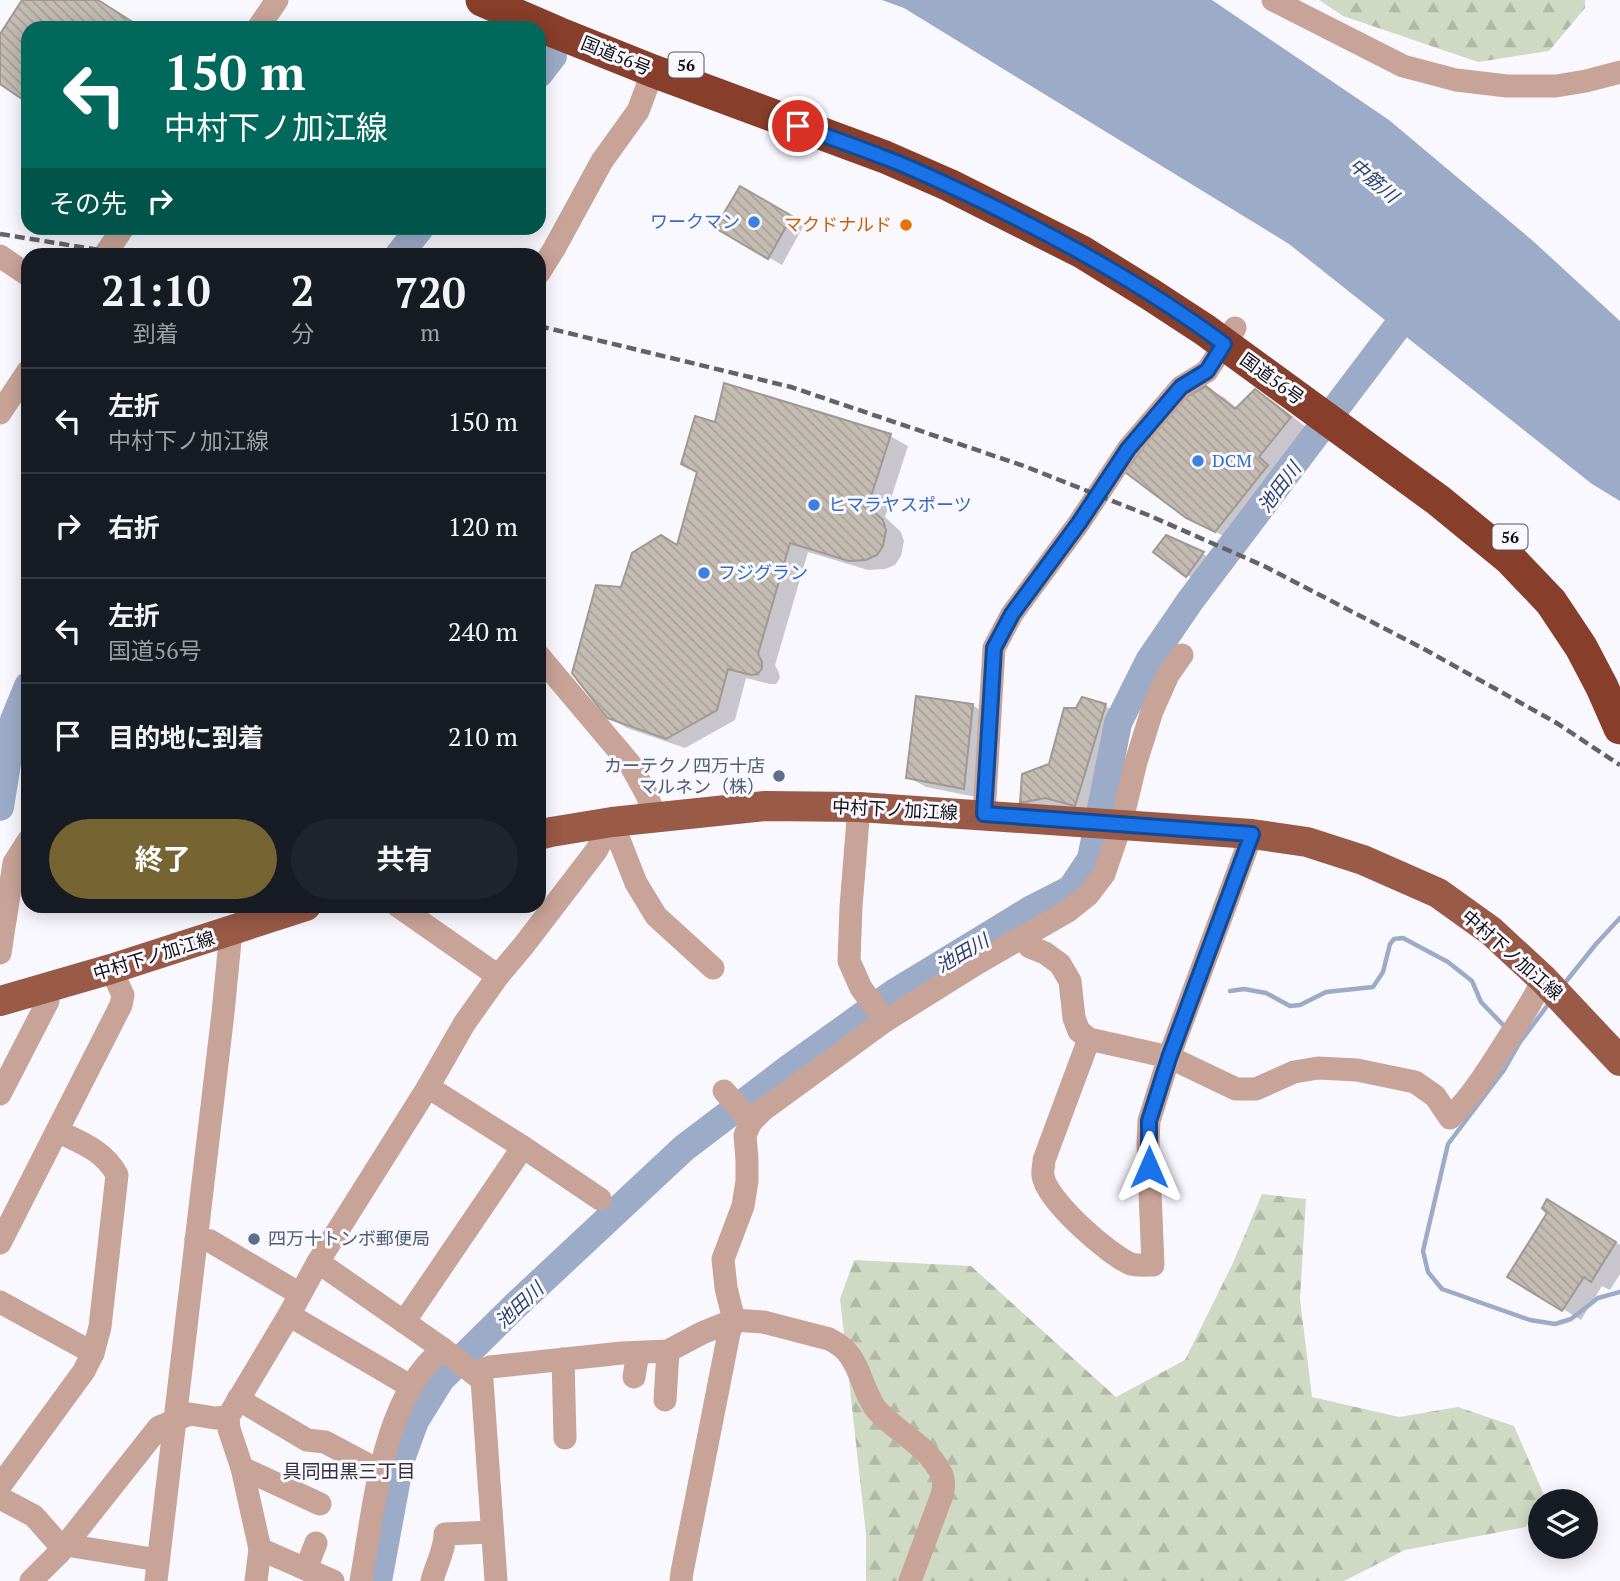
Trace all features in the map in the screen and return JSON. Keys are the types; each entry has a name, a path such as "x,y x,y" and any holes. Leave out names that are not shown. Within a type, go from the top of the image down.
{"highway":[{"name":"国道56号","path":"482,0 530,21"},
{"name":"国道56号","path":"526,0 610,37 850,124 958,167 1084,233 1147,270 1219,316 1229,336"},
{"name":"国道56号","path":"546,28 653,71 885,157 949,185 1082,252 1150,294 1229,336 1360,433 1492,521 1549,573 1584,617 1620,678"},
{"name":"国道56号","path":"1360,433 1510,559 1551,601 1581,647 1620,728"}],"main road":[{"name":"中村下ノ加江線","path":"546,833 612,822 765,806 859,807 1252,834 1307,842 1363,860 1438,893 1491,932 1616,1051"},
{"name":"中村下ノ加江線","path":"0,1001 111,969 285,913"}],"street":[{"path":"262,21 276,0"},
{"path":"1273,0 1403,66 1457,80 1507,86 1556,86 1620,72"},
{"path":"546,262 602,161 638,111 653,71"},
{"path":"0,256 21,270"},
{"path":"984,814 994,648 1012,614 1079,523 1128,449 1181,387 1207,371 1229,336"},
{"path":"0,413 21,381"},
{"path":"681,1581 726,1347 734,1320 726,1289 723,1259 743,1206 747,1181 744,1135 751,1122 763,1110 885,1021 1068,911 1088,895 1104,874 1109,823 1136,761 1152,711 1168,674 1182,655"},
{"path":"546,664 630,764 647,795 655,817"},
{"path":"859,807 849,961 861,988 885,1021"},
{"path":"612,822 636,883 656,916 713,968"},
{"path":"256,1581 260,1549 242,1468 229,1429 233,1408 318,1262 428,1087 464,1024 596,851 612,822"},
{"path":"1089,1039 1044,1160 1043,1177 1049,1193 1064,1212 1119,1258 1135,1265 1153,1265 1149,1121 1169,1058 1252,834"},
{"path":"0,953 14,863 21,852"},
{"path":"408,913 498,976"},
{"path":"0,1497 34,1516 56,1541 157,1571 231,931"},
{"path":"1022,938 1030,947 1045,953 1060,964 1070,981 1074,1018 1079,1031 1089,1039 1169,1058 1236,1089 1256,1089 1294,1072 1318,1068 1357,1070 1415,1082 1435,1096 1450,1118 1465,1103 1494,1061 1543,979"},
{"path":"0,1243 121,1005 123,995 111,969"},
{"path":"0,1094 48,1001 49,988"},
{"path":"428,1087 523,1146 600,1199"},
{"path":"724,1091 751,1122"},
{"path":"0,1486 84,1371 93,1353 100,1327 117,1175 111,1164 102,1156 57,1131"},
{"path":"404,1322 523,1146"},
{"path":"196,1239 210,1241 300,1294"},
{"path":"318,1262 443,1349 482,1380 496,1581"},
{"path":"0,1302 93,1353"},
{"path":"289,1315 410,1386"},
{"path":"473,1373 490,1367 668,1351 734,1320 763,1322 829,1339 850,1356 876,1409 927,1454 936,1464 945,1482 910,1581"},
{"path":"361,1581 380,1473 394,1422 410,1386 443,1349"},
{"path":"665,1400 668,1351"},
{"path":"634,1377 638,1353"},
{"path":"563,1359 565,1438"},
{"path":"31,1581 66,1545 159,1427 190,1414 215,1418 233,1408"},
{"path":"233,1408 307,1440 325,1442 380,1473"},
{"path":"242,1468 320,1504"},
{"path":"432,1581 445,1543 445,1534 492,1532"},
{"path":"306,1569 316,1543"},
{"path":"260,1549 333,1581"}],"green space":[{"path":"1319,0 1585,0 1585,8 1549,51 1478,62 1343,16"},
{"path":"1262,1194 1306,1199 1300,1299 1312,1397 1399,1417 1458,1407 1514,1426 1541,1489 1528,1489 1526,1527 1405,1550 1344,1581 866,1581 866,1534 840,1299 854,1260 971,1266 1116,1397 1185,1360 1232,1265"}],"water":[{"name":"中筋川","path":"882,0 1212,0 1389,120 1533,241 1620,321 1620,501 1592,484 1289,244 904,8"}],"building":[{"path":"22,0 98,0 131,21 21,21 21,98 0,84 0,34"},
{"name":"ワークマン","path":"740,186 792,216 768,259 715,228"},
{"name":"フジグラン","path":"724,383 891,434 868,506 883,520 886,530 883,546 877,555 866,560 849,561 790,543 758,654 762,668 758,674 751,675 728,669 717,710 666,739 607,718 572,673 596,585 621,587 632,553 661,535 677,545 697,472 681,464 695,416 715,422"},
{"name":"DCM","path":"1206,386 1235,409 1255,389 1291,417 1259,457 1268,465 1215,532 1186,518 1125,472 1177,402"},
{"path":"1166,535 1204,552 1186,577 1153,552"},
{"path":"916,696 973,704 964,789 906,778"},
{"path":"1082,697 1106,704 1075,806 1045,798 1020,803 1022,774 1049,764 1064,708 1076,708"},
{"path":"1547,1199 1616,1242 1591,1282 1584,1277 1562,1311 1507,1277 1547,1213 1542,1208"}],"waterway":[{"path":"546,65 553,56"},
{"path":"404,248 414,235"},
{"name":"池田川","path":"378,1581 400,1462 415,1421 441,1379 684,1148 894,993 1030,910 1071,889 1091,859 1118,723 1149,661 1190,601 1419,298"},
{"path":"0,807 14,720 21,703"},
{"path":"1564,984 1620,918"},
{"path":"1230,991 1244,989 1266,993 1290,1006 1300,1005 1326,992 1373,987 1383,972 1390,944 1394,939 1403,938 1448,962 1472,981 1481,1002 1507,1029"},
{"path":"1550,1002 1520,1042 1504,1070 1448,1144 1423,1251 1428,1272 1442,1289 1530,1320 1555,1324 1571,1319 1598,1298 1620,1292"}],"railway":[{"path":"0,234 87,248"},
{"path":"546,328 791,387 1024,466 1148,515 1264,566 1424,649 1555,722 1620,765"}],"place":[{"name":"ワークマン","path":"754,222"},
{"name":"マクドナルド","path":"906,225"},
{"name":"DCM","path":"1198,461"},
{"name":"ヒマラヤスポーツ","path":"814,505"},
{"name":"フジグラン","path":"704,573"},
{"name":"カーテクノ四万十店 マルネン（株）","path":"779,776"},
{"name":"四万十トンボ郵便局","path":"254,1239"}],"district":[{"name":"具同田黒三丁目","path":"349,1471"}],"route":[{"path":"798,126 885,157 1007,213 1082,252 1224,344 1207,371 1181,387 1128,449 1079,523 1012,614 994,648 984,814 1252,834 1169,1058 1149,1121 1149,1167"}]}
